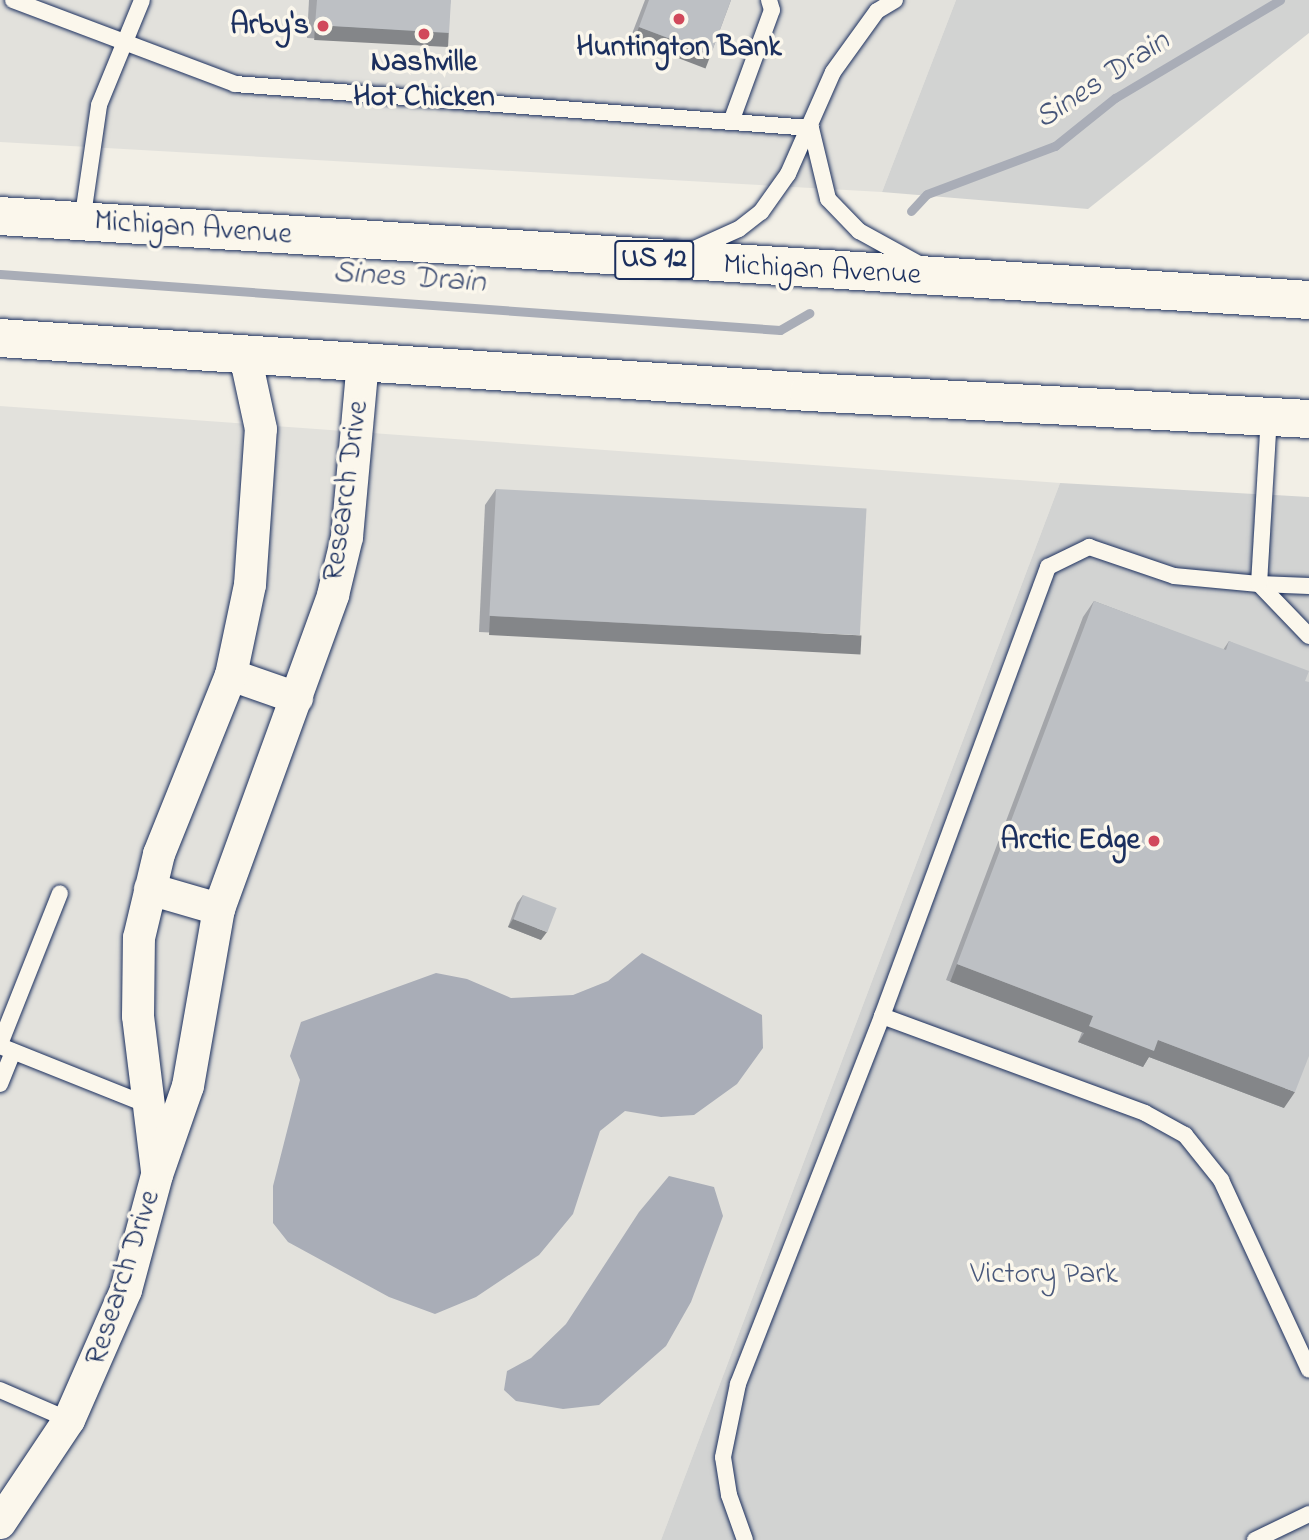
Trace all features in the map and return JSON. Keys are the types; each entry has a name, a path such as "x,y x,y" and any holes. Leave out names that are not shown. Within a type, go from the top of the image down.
{"main road":[{"name":"Michigan Avenue","path":"0,216 668,261 1309,300"},
{"path":"0,338 1309,419"}],"street":[{"name":"Research Drive","path":"158,1175 147,1105 136,975 150,889 159,854 232,675 258,517 261,429 245,355"},
{"name":"Research Drive","path":"0,1523 69,1420 127,1290 195,1053 219,909 334,595 347,537 363,362"},
{"path":"232,675 297,698"},
{"path":"150,889 219,909"}],"lane":[{"path":"13,0 235,84 810,128"},
{"path":"82,222 99,105 142,0"},
{"path":"731,122 772,10 769,0"},
{"path":"668,261 738,229 761,212 788,174 833,72 873,6 895,0"},
{"path":"810,128 828,200 859,231 946,278"},
{"path":"1269,417 1259,584 1309,636"},
{"path":"745,1540 729,1495 723,1457 737,1384 882,1016 1048,567 1089,547 1174,576 1309,586"},
{"path":"0,1084 4,1047 60,893"},
{"path":"882,1016 1145,1113 1185,1135 1221,1180 1309,1370"},
{"path":"4,1047 178,1117"},
{"path":"0,1390 69,1420"},
{"path":"1255,1540 1309,1514"}],"shaded area":[{"path":"0,0 956,0 882,192 0,142"},
{"path":"0,406 1060,483 661,1540 0,1540"},
{"path":"642,953 762,1015 763,1048 737,1084 694,1115 661,1117 625,1111 600,1131 573,1214 539,1255 476,1297 435,1314 389,1297 288,1242 273,1223 273,1186 300,1080 290,1056 301,1022 436,973 467,979 511,998 573,995 608,981"},
{"path":"669,1176 714,1187 723,1216 691,1302 666,1346 599,1405 563,1409 516,1401 504,1390 507,1371 531,1358 566,1324 639,1212"}],"green space":[{"path":"956,0 1309,0 1309,33 1088,209 882,192"},
{"name":"Victory Park","path":"1060,483 1309,497 1309,1540 661,1540"}],"building":[{"path":"317,0 451,0 449,33 315,25"},
{"name":"Huntington Bank","path":"649,0 731,0 711,54 639,27"},
{"path":"496,489 866,508 860,635 489,616"},
{"name":"Arctic Edge","path":"1094,601 1226,650 1229,641 1309,671 1305,681 1309,682 1309,1056 1295,1092 1158,1040 1154,1051 1089,1026 1093,1016 957,964"},
{"path":"523,895 557,908 547,932 514,919"}],"waterway":[{"name":"Sines Drain","path":"911,211 927,194 1055,146 1115,98 1280,0"},
{"name":"Sines Drain","path":"0,274 780,330 809,313"}],"place":[{"name":"Huntington Bank","path":"679,19"},
{"name":"Arby's","path":"323,26"},
{"name":"Nashville Hot Chicken","path":"424,34"},
{"name":"Arctic Edge","path":"1154,841"}]}
